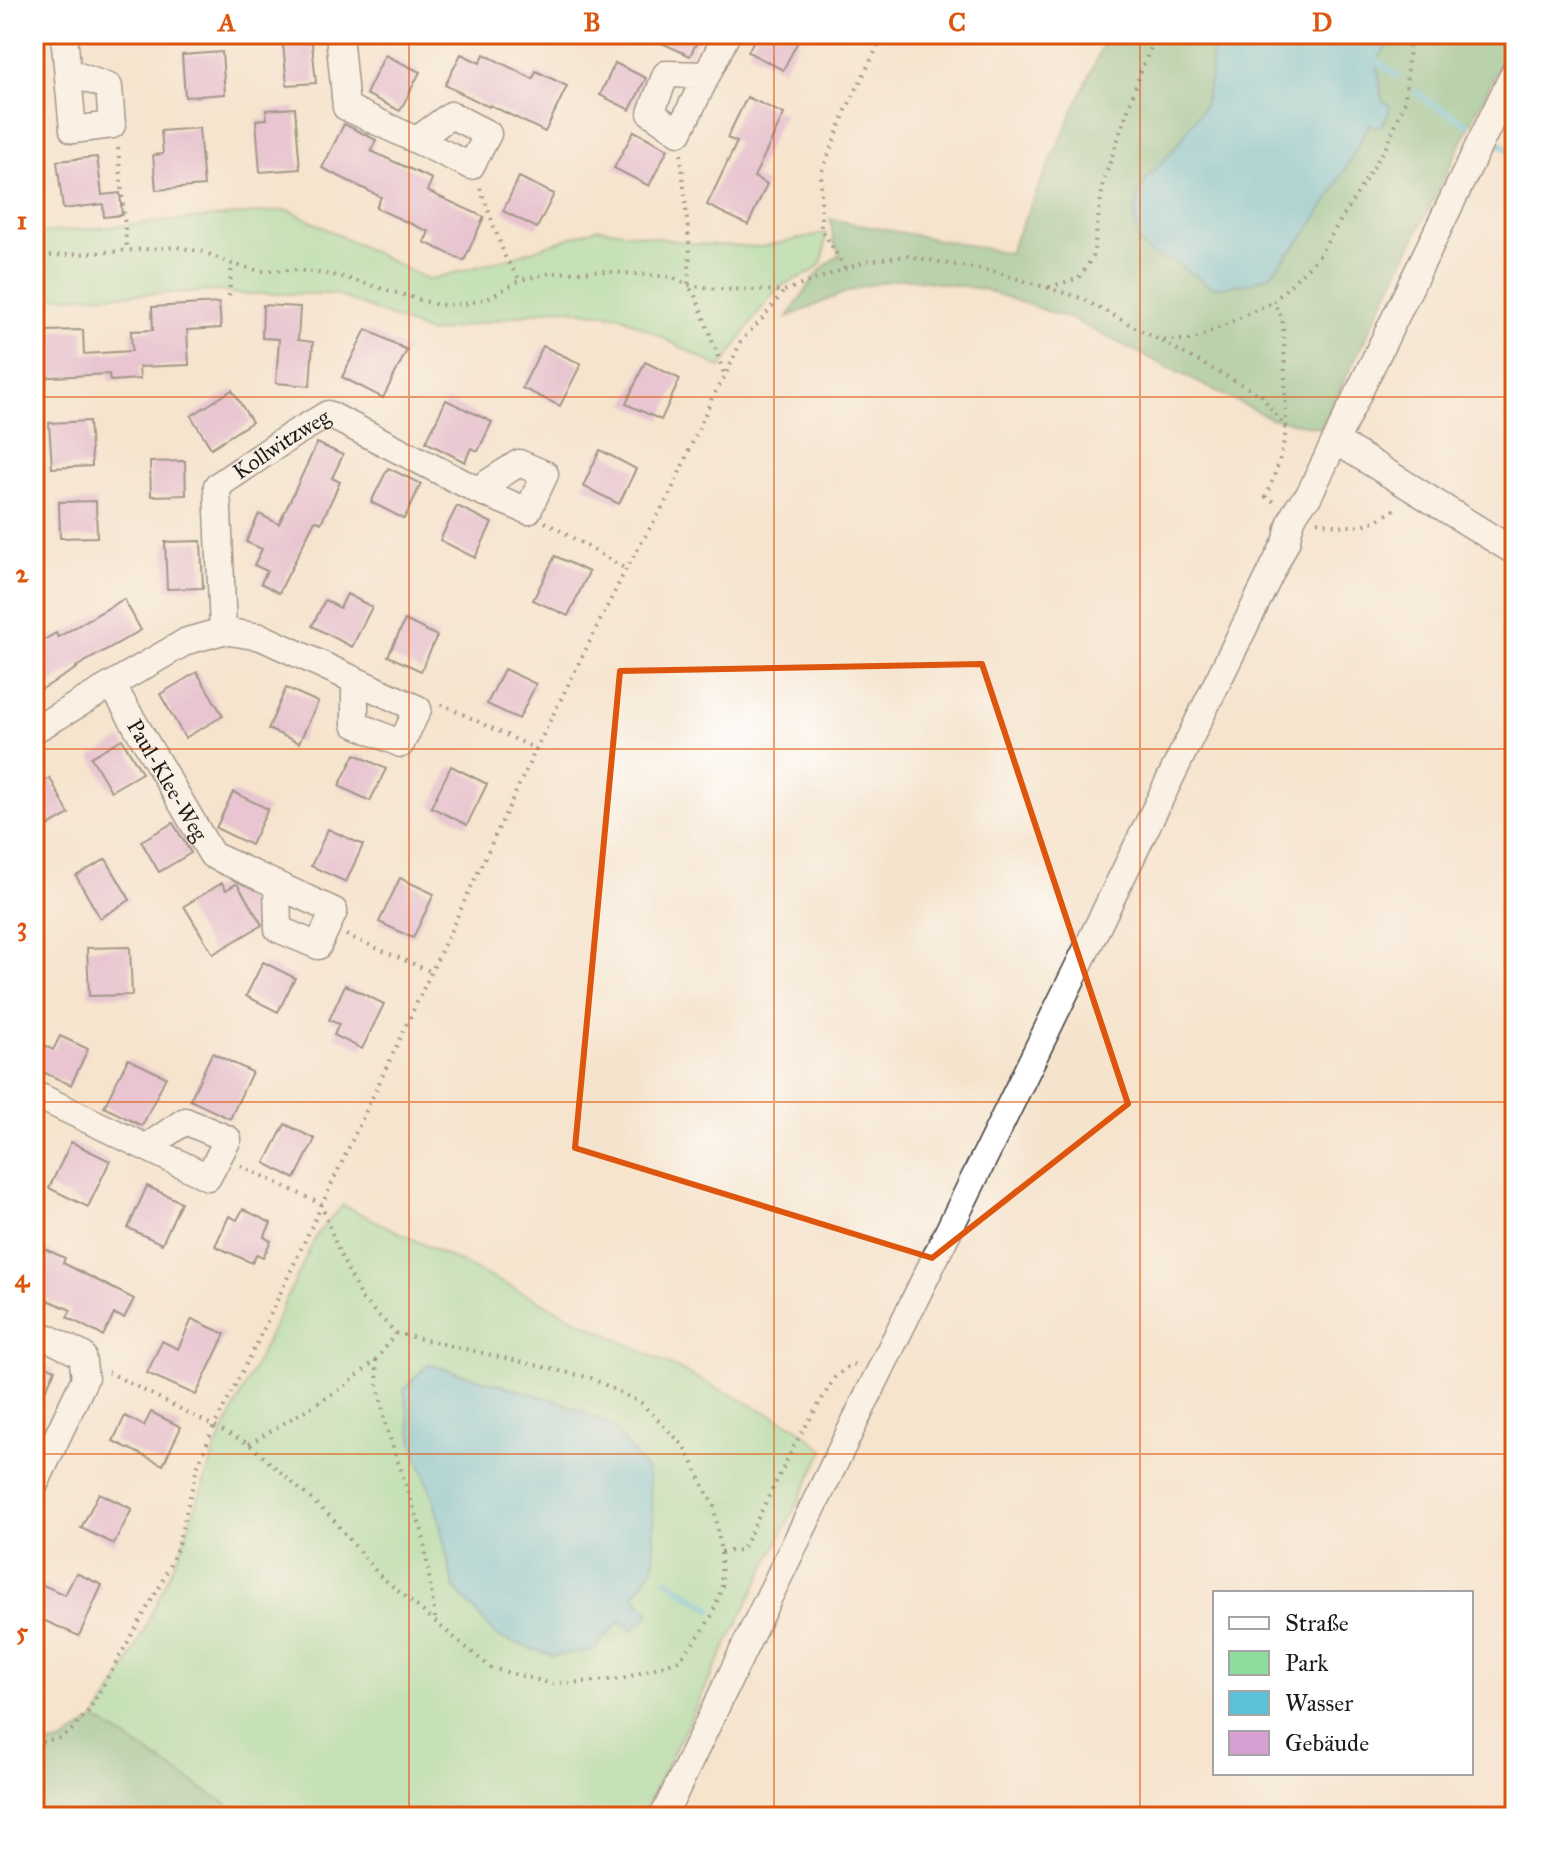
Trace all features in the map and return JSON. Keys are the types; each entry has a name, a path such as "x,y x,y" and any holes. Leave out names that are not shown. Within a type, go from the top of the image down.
{"street":[{"path":"64,34 73,130 112,125 109,87 68,72"},
{"path":"339,34 346,107 471,166 488,134 451,115 418,139"},
{"path":"707,75 666,74 651,113 679,132 707,75 727,34"},
{"path":"663,1817 1287,540 1299,531 1308,510 1308,497 1515,71"},
{"name":"Kollwitzweg","path":"223,631 217,486 328,414 477,490 528,511"},
{"path":"1336,441 1515,552"},
{"path":"477,490 519,463 545,474 528,511"},
{"path":"34,730 187,641 223,631 261,637 355,680 418,709 401,744 355,724 355,680"},
{"name":"Paul-Klee-Weg","path":"112,685 212,855 334,911 327,927"},
{"path":"277,886 278,929 318,946 327,927"},
{"path":"34,1094 208,1177 228,1139 185,1121 147,1147"},
{"path":"34,1331 82,1355 85,1378 34,1486"}],"path":[{"path":"845,268 821,228 821,174 846,110 884,34"},
{"path":"1047,288 1079,278 1093,257 1103,183 1142,68 1157,34"},
{"path":"1160,340 1193,340 1273,302 1318,257 1387,145 1405,101 1410,34"},
{"path":"112,125 117,138 127,250"},
{"path":"679,132 690,253 688,285 697,299 725,376"},
{"path":"471,166 506,259 520,280"},
{"path":"34,257 177,247 204,252 232,264 261,271 297,270 339,276 438,305 487,299 520,280 551,273 599,271 672,277 688,285 718,289 784,291 867,261 907,256 995,272 1081,298 1261,395 1286,429"},
{"path":"229,296 232,264"},
{"path":"34,1743 60,1738 73,1729 89,1710 161,1584 177,1549 197,1468 213,1428 255,1347 536,749 626,569 670,494 741,341 784,291"},
{"path":"1273,302 1282,317 1284,338 1284,444"},
{"path":"528,511 626,569"},
{"path":"418,709 439,703 536,749"},
{"path":"327,927 432,972"},
{"path":"83,1367 102,1369 249,1444 331,1517 379,1575 491,1668 553,1684 622,1679 679,1660 702,1632 722,1587 721,1552 714,1507 685,1447 641,1403 591,1378 396,1333 361,1298 321,1204 220,1155"},
{"path":"249,1444 344,1387 376,1360 396,1333"},
{"path":"376,1360 386,1427 423,1534 435,1621"},
{"path":"721,1552 742,1550 794,1446 835,1377 851,1364 880,1370"}],"highlighted area":[{"path":"982,664 1128,1104 932,1258 575,1148 620,671"}],"green space":[{"path":"1108,34 1515,34 1321,428 1270,418 1073,320 982,289 903,278 861,287 788,317 817,275 840,255 830,219 1009,253"},
{"path":"289,210 428,280 516,256 598,228 697,244 761,247 826,233 820,264 774,293 721,368 621,316 558,308 430,333 335,294 235,294 220,291 34,298 34,231 41,233"},
{"path":"343,1205 797,1427 824,1450 641,1817 246,1817 96,1719 122,1677 180,1552 216,1448 317,1234"},
{"path":"96,1719 246,1817 34,1817 34,1749 63,1742"}],"water":[{"path":"1210,34 1385,34 1387,46 1377,61 1382,100 1389,105 1390,111 1382,125 1376,127 1369,124 1333,192 1305,235 1270,275 1254,282 1211,287 1176,263 1151,254 1139,243 1135,222 1137,198 1146,179 1176,147 1204,106 1211,76"},
{"path":"428,1364 561,1402 610,1424 648,1472 654,1523 654,1566 634,1596 650,1613 632,1631 621,1620 593,1651 553,1656 497,1637 454,1587 435,1504 413,1444 404,1389"}],"building":[{"path":"282,34 311,34 316,83 287,85"},
{"path":"642,34 701,34 690,56"},
{"path":"757,34 802,34 783,70 748,52"},
{"path":"222,52 225,94 185,97 182,55"},
{"path":"461,54 480,63 484,54 533,79 536,71 567,86 545,132 445,85"},
{"path":"385,55 420,72 400,111 366,94"},
{"path":"615,63 646,78 630,110 600,95"},
{"path":"747,97 784,114 754,177 767,184 748,225 707,205 737,142 727,138"},
{"path":"295,108 300,169 260,172 256,120 267,119 266,110"},
{"path":"344,124 376,140 371,151 432,179 427,191 484,217 464,261 424,242 429,232 376,208 381,197 322,168"},
{"path":"199,128 204,186 156,190 153,155 163,154 161,131"},
{"path":"634,131 668,149 649,186 614,168"},
{"path":"97,157 102,195 120,193 122,215 104,217 103,204 63,209 57,161"},
{"path":"519,177 554,194 537,228 503,211"},
{"path":"219,303 221,328 187,330 189,365 139,367 140,379 110,381 109,374 34,378 34,345 47,345 46,331 83,330 84,354 132,351 131,331 153,330 152,307"},
{"path":"263,305 300,307 298,340 313,342 310,386 276,383 279,339 262,338"},
{"path":"366,329 407,350 383,398 342,377"},
{"path":"543,346 581,364 560,406 522,388"},
{"path":"645,362 680,379 661,420 626,404"},
{"path":"232,390 252,422 211,448 191,416"},
{"path":"446,400 492,422 478,451 471,448 465,462 426,442"},
{"path":"89,421 92,466 52,468 49,423"},
{"path":"317,443 343,455 332,478 340,482 321,523 315,520 279,593 261,583 267,571 254,565 262,549 246,542 259,514 279,524"},
{"path":"600,450 636,469 619,504 583,486"},
{"path":"185,461 186,495 151,496 150,462"},
{"path":"388,468 421,484 404,519 371,502"},
{"path":"96,501 97,537 60,538 59,502"},
{"path":"457,506 492,523 475,558 440,540"},
{"path":"201,541 203,588 167,589 165,542"},
{"path":"555,556 589,572 568,616 533,600"},
{"path":"347,594 372,607 352,647 312,626 325,600 340,608"},
{"path":"124,599 141,630 42,689 34,676 34,646 56,633 58,637"},
{"path":"405,620 437,636 421,671 388,656"},
{"path":"504,669 536,684 519,719 487,704"},
{"path":"197,672 223,716 185,738 160,694"},
{"path":"286,688 318,702 299,743 268,729"},
{"path":"122,739 142,773 111,791 91,757"},
{"path":"355,754 386,769 370,801 339,786"},
{"path":"451,766 487,784 467,825 431,807"},
{"path":"50,778 69,814 41,830 34,816 34,787"},
{"path":"233,792 268,809 251,845 216,828"},
{"path":"173,823 191,853 159,872 141,841"},
{"path":"328,829 363,845 346,882 311,866"},
{"path":"106,859 130,900 100,918 76,876"},
{"path":"400,878 434,894 413,938 379,922"},
{"path":"222,883 226,890 238,885 262,925 213,954 184,906"},
{"path":"130,947 132,995 89,996 87,948"},
{"path":"263,962 295,978 278,1012 246,996"},
{"path":"345,985 384,1004 362,1049 334,1035 339,1024 329,1020"},
{"path":"60,1036 88,1049 71,1085 34,1068 34,1040 53,1050"},
{"path":"212,1053 252,1072 230,1119 190,1100"},
{"path":"128,1059 166,1077 142,1126 104,1107"},
{"path":"285,1124 315,1139 295,1179 265,1163"},
{"path":"71,1142 110,1161 88,1207 49,1188"},
{"path":"147,1186 181,1202 162,1244 128,1228"},
{"path":"243,1209 271,1223 264,1237 271,1241 263,1257 257,1254 252,1263 215,1246 229,1216 237,1220"},
{"path":"34,1244 65,1258 63,1263 134,1299 124,1318 114,1314 103,1336 67,1317 71,1310 34,1294"},
{"path":"192,1319 225,1334 196,1395 147,1373 162,1341 178,1349"},
{"path":"34,1360 55,1370 34,1414"},
{"path":"151,1412 181,1427 163,1465 113,1441 125,1416 144,1426"},
{"path":"99,1493 132,1509 114,1544 81,1528"},
{"path":"76,1573 102,1585 79,1636 34,1616 34,1581 65,1595"}],"waterway":[{"path":"1369,58 1397,76"},
{"path":"1416,92 1467,124"},
{"path":"1496,140 1515,155"},
{"path":"667,1580 711,1609"}]}
